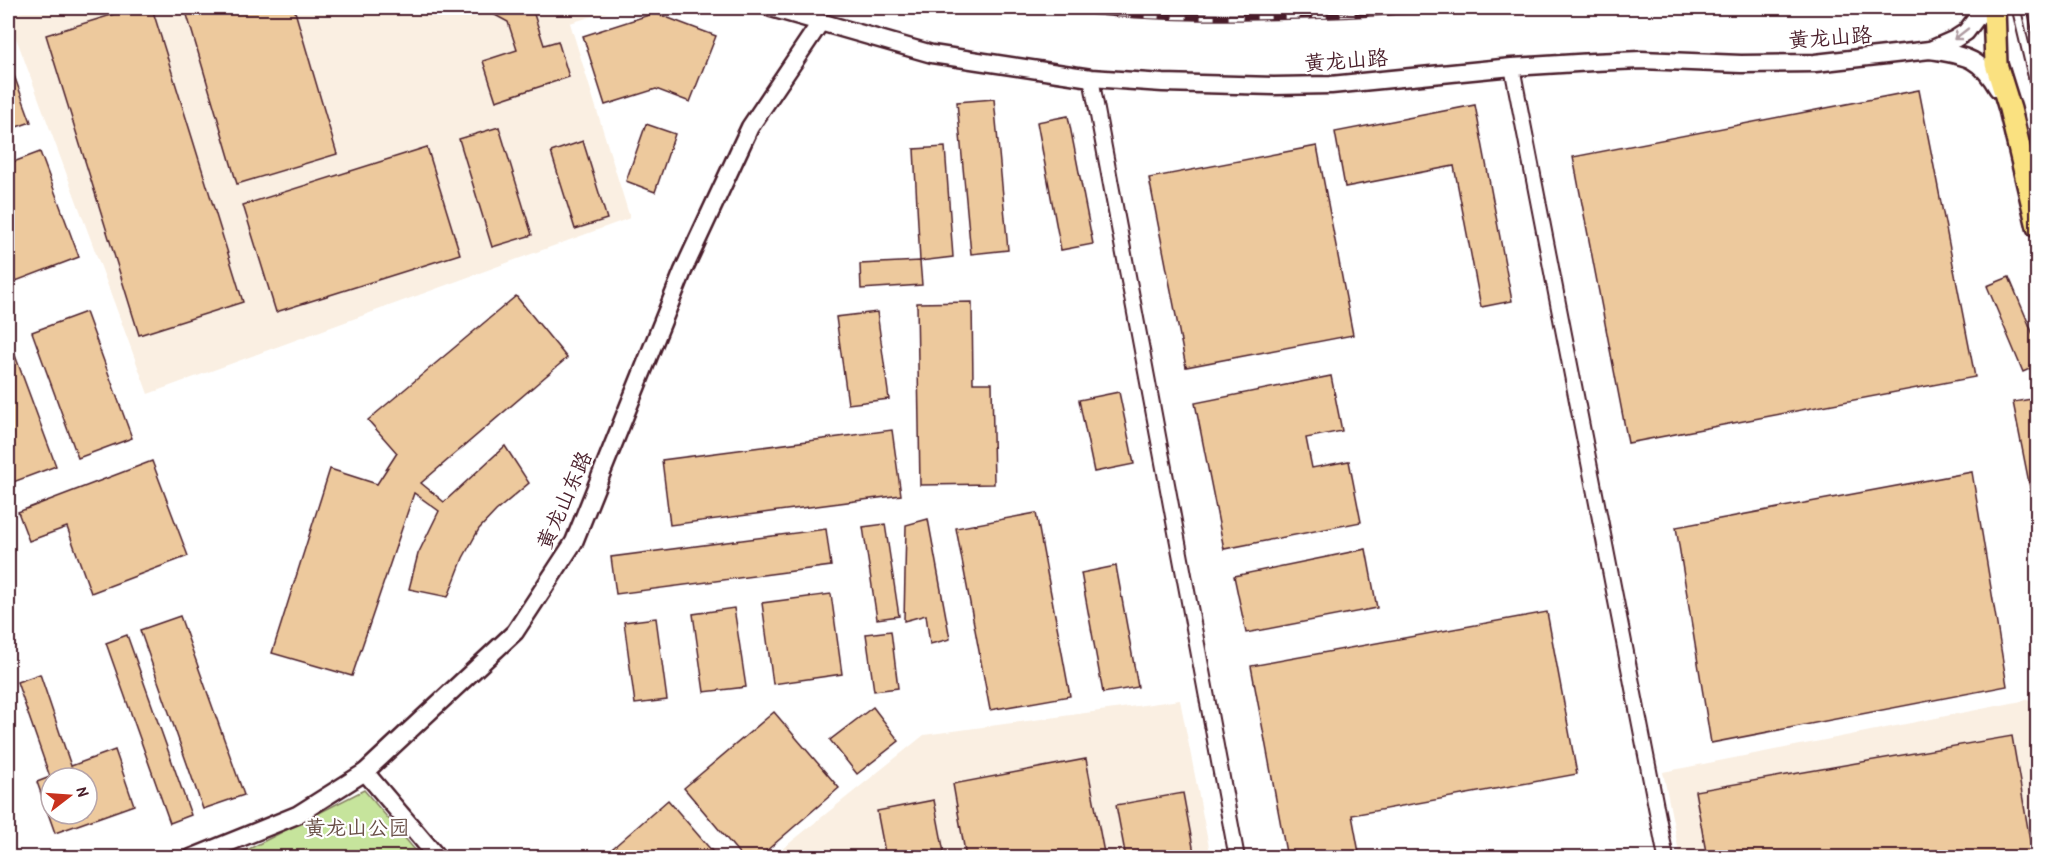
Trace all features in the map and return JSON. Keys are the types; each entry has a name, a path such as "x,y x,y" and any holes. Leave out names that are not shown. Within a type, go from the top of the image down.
{"main road":[{"path":"1994,8 1996,64 2010,108 2037,227"}],"street":[{"name":"黄龙山路","path":"771,8 932,54 1091,78 1185,84 1331,85 1512,67 1641,60 1741,64 1815,63 1930,50 1965,56 1988,71 2010,108"},
{"name":"黄龙山路","path":"1930,50 1966,32 1984,8"},
{"name":"黄龙山东路","path":"191,858 297,815 365,772 515,632 574,542 684,271 750,127 820,23"},
{"path":"1512,67 1666,858"},
{"path":"1091,78 1237,858"},
{"path":"365,772 438,858"}],"lane":[{"path":"2016,8 2037,100"},
{"path":"2032,8 2037,39"}],"shaded area":[{"path":"33,8 620,8 570,23 630,218 148,394 8,16"},
{"path":"2037,698 2037,857 1680,857 1663,772"},
{"path":"1180,700 1211,857 771,858 924,735"}],"green space":[{"name":"黄龙山公园","path":"364,790 421,857 228,858 249,849"}],"building":[{"path":"134,8 152,8 243,302 139,335 46,35"},
{"path":"185,8 294,8 337,154 237,184"},
{"path":"482,8 532,8 544,45 558,41 569,77 496,101 483,61 517,50 508,22"},
{"path":"655,13 716,36 690,102 656,89 605,105 583,36"},
{"path":"8,59 31,122 8,130"},
{"path":"1919,90 1975,377 1628,443 1573,157"},
{"path":"994,99 1008,250 971,254 957,102"},
{"path":"1475,105 1512,301 1481,307 1454,166 1345,187 1335,132"},
{"path":"1068,116 1093,244 1061,250 1037,122"},
{"path":"646,124 675,134 655,192 626,181"},
{"path":"499,127 532,235 492,247 459,139"},
{"path":"583,141 607,219 575,229 551,152"},
{"path":"1317,146 1353,335 1186,367 1149,178"},
{"path":"427,147 460,254 276,312 243,205"},
{"path":"945,147 953,257 920,261 914,149"},
{"path":"40,152 79,257 8,284 8,164"},
{"path":"920,261 922,285 861,289 860,264"},
{"path":"2009,277 2038,346 2038,365 2023,372 1987,286"},
{"path":"516,296 567,358 421,483 444,502 505,446 529,483 479,529 463,558 448,597 409,589 418,554 439,511 414,493 352,676 272,653 330,469 377,484 397,453 368,420"},
{"path":"972,302 973,383 992,383 994,484 920,485 917,303"},
{"path":"86,312 132,438 78,458 32,332"},
{"path":"877,312 889,399 848,404 836,317"},
{"path":"8,339 56,466 8,484"},
{"path":"1331,376 1342,431 1306,438 1312,468 1349,461 1361,522 1224,549 1195,403"},
{"path":"1119,392 1134,464 1094,472 1079,400"},
{"path":"2038,398 2038,487 2030,488 2013,402"},
{"path":"892,430 901,495 670,525 662,460"},
{"path":"152,461 188,556 91,593 67,527 29,541 18,512"},
{"path":"1972,472 2007,686 1711,743 1676,527"},
{"path":"1036,513 1070,696 990,710 956,528"},
{"path":"928,519 950,639 930,644 926,615 904,621 906,525"},
{"path":"885,524 899,616 877,619 863,527"},
{"path":"826,529 831,566 616,594 611,557"},
{"path":"1366,549 1377,608 1246,633 1234,576"},
{"path":"1116,566 1138,687 1103,693 1081,573"},
{"path":"831,594 842,674 773,684 762,603"},
{"path":"734,608 746,687 704,692 693,614"},
{"path":"1547,612 1577,774 1352,815 1360,858 1287,858 1251,666"},
{"path":"180,616 244,795 203,809 140,630"},
{"path":"656,618 667,700 635,704 624,622"},
{"path":"891,631 898,688 874,691 866,634"},
{"path":"127,635 191,815 170,823 106,643"},
{"path":"40,674 71,766 46,766 17,682"},
{"path":"873,707 899,741 857,774 830,740"},
{"path":"774,712 839,788 758,858 743,858 684,788"},
{"path":"2012,736 2033,858 1707,858 1695,791"},
{"path":"115,750 134,805 99,817 99,766 71,766"},
{"path":"1086,759 1105,858 966,858 953,784"},
{"path":"1183,793 1195,858 1126,858 1116,805"},
{"path":"668,800 718,858 609,858 606,854"},
{"path":"934,800 945,858 886,858 877,811"},
{"path":"53,826 75,826 55,833"},
{"path":"1604,852 1605,858 1574,858 1574,857"}],"railway":[{"path":"1061,8 1134,15 1208,17 1344,15 1430,8"}]}
